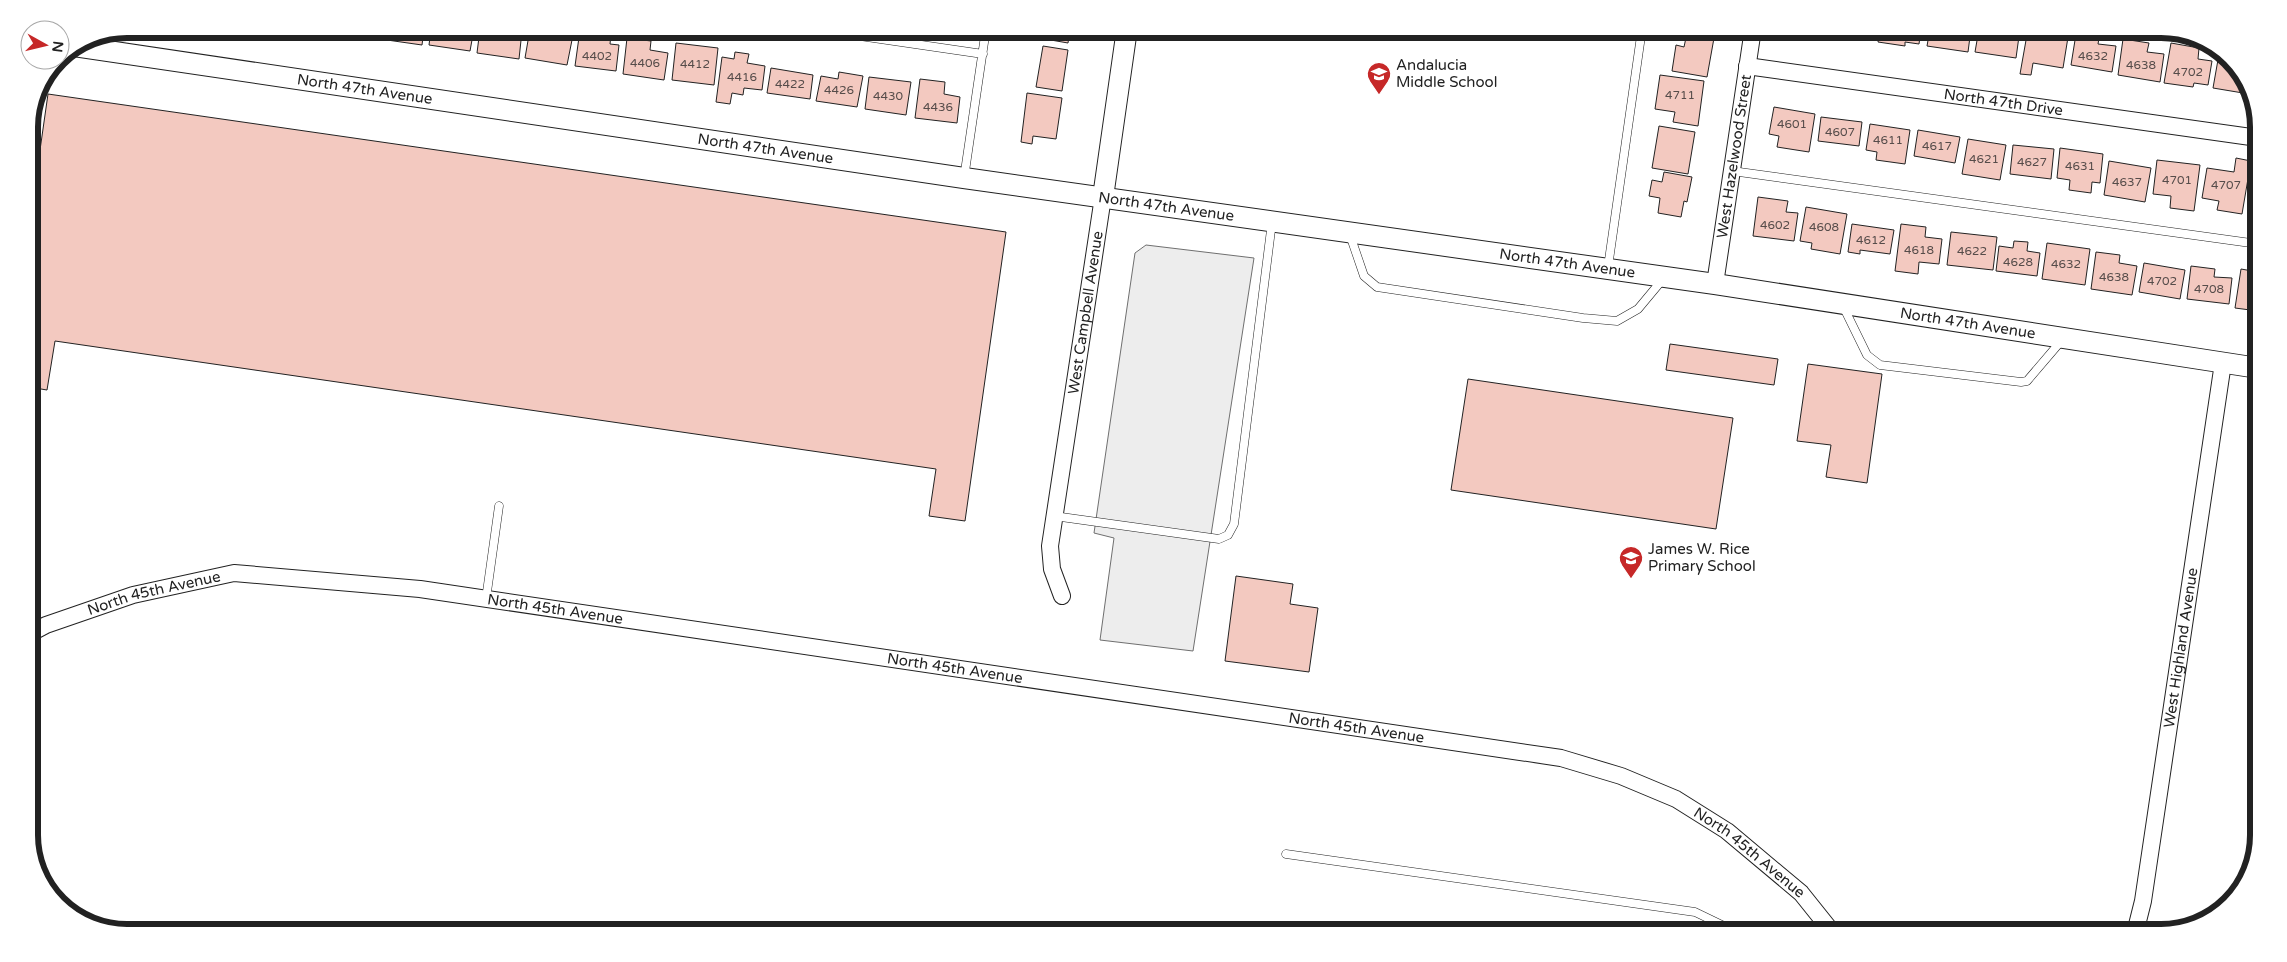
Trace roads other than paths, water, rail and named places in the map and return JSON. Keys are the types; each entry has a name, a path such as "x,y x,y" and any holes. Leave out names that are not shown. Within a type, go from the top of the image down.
{"street":[{"name":"West Campbell Avenue","path":"1062,596 1052,569 1050,546 1126,38"},
{"name":"West Hazelwood Street","path":"1715,284 1752,38"},
{"name":"North 47th Avenue","path":"85,48 964,178 1715,284 2249,367"},
{"name":"North 47th Drive","path":"1747,66 2249,137"},
{"name":"West Highland Avenue","path":"2137,924 2143,900 2223,362"},
{"name":"North 45th Avenue","path":"38,629 133,595 234,573 410,588 1561,758 1621,776 1676,800 1727,831 1801,893 1826,924"}],"lane":[{"path":"874,38 983,54"},
{"path":"964,178 985,38"},
{"path":"1608,269 1641,38"},
{"path":"1732,171 2249,243"},
{"path":"1054,516 1219,539 1228,535 1234,524 1272,221"},
{"path":"1349,232 1364,276 1377,287 1583,318 1617,321 1638,309 1664,277"},
{"path":"1842,304 1867,354 1880,365 2021,382 2028,381 2063,338"},
{"path":"486,599 500,506"},
{"path":"1286,854 1695,912 1720,924"}],"place":[{"name":"Andalucia Middle School","path":"1379,95"},
{"name":"James W. Rice Primary School","path":"1631,579"}]}
